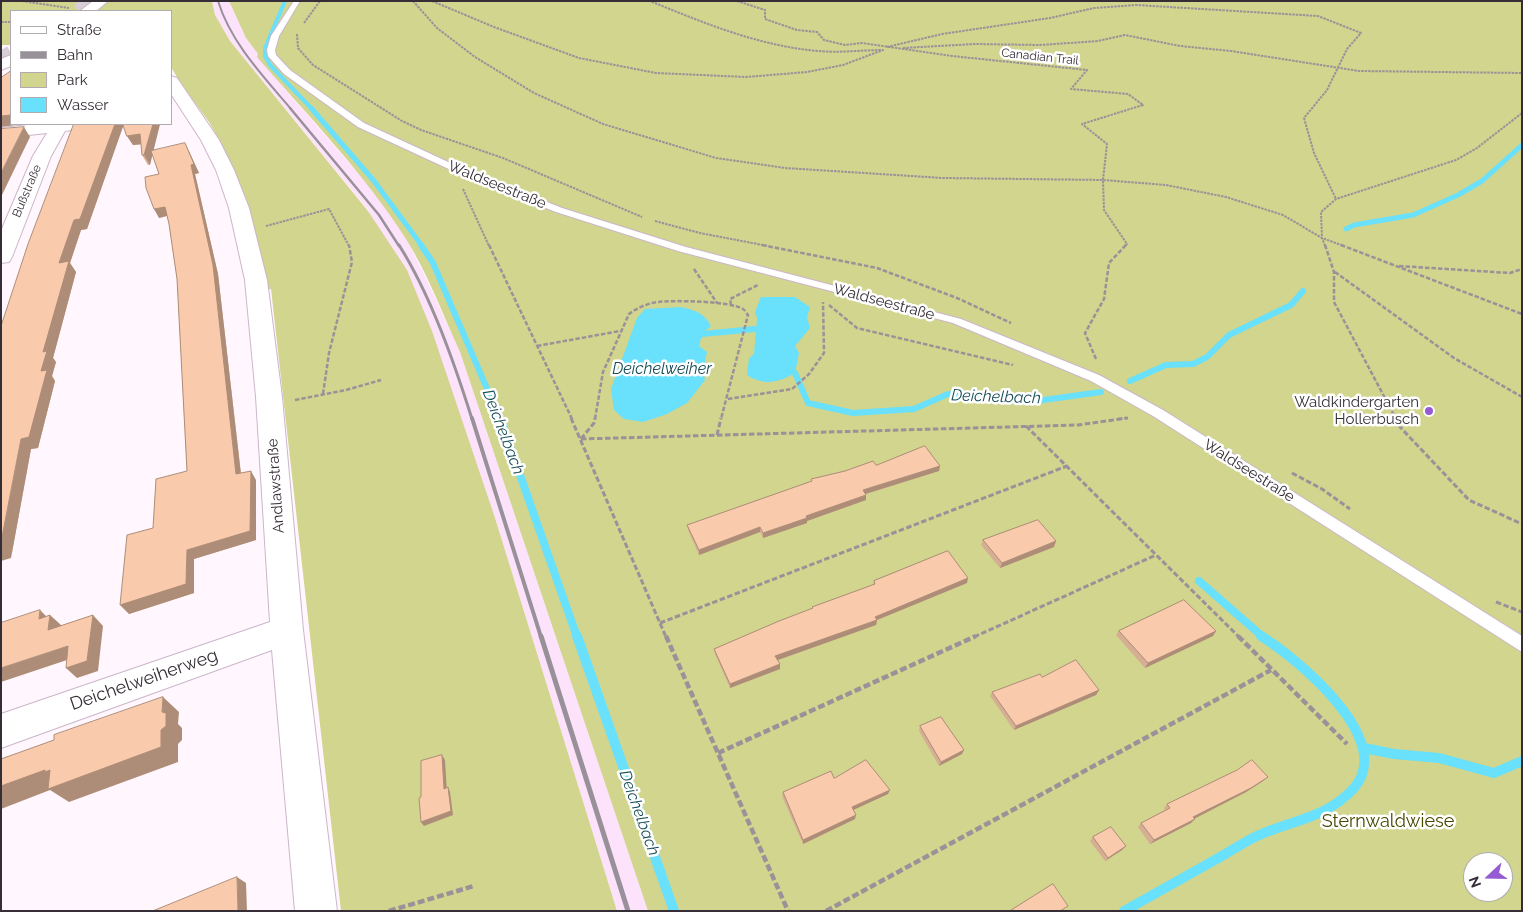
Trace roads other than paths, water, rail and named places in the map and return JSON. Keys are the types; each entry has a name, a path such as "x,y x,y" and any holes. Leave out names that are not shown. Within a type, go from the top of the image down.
{"street":[{"path":"88,10 102,1"},
{"name":"Andlawstraße","path":"172,83 179,104 210,140 225,170 245,232 256,280 270,406 287,630 316,911"},
{"path":"1,134 74,125"},
{"name":"Bußstraße","path":"1,257 42,156 59,127"},
{"name":"Deichelweiherweg","path":"1,731 287,630"}],"lane":[{"name":"Waldseestraße","path":"297,1 273,42 272,56 279,65 361,124 456,169 559,210 682,249 957,321 1095,378 1158,413 1522,645"}],"water":[{"name":"Deichelweiher","path":"761,297 795,297 810,307 807,317 810,328 795,346 799,353 795,373 771,382 759,381 747,375 749,358 754,354 757,318 755,312"},
{"name":"Deichelweiher","path":"681,307 699,313 711,326 702,334 699,346 707,352 703,371 705,380 687,403 667,414 643,422 624,419 614,410 611,389 637,318 645,309"}],"waterway":[{"name":"Deichelbach","path":"285,1 265,48 265,56 270,65 312,109"},
{"name":"Deichelbach","path":"311,108 374,181 422,246"},
{"name":"Deichelbach","path":"1346,229 1354,225 1413,215 1458,195 1482,181 1522,145"},
{"name":"Deichelbach","path":"421,245 433,263 500,419"},
{"name":"Deichelbach","path":"1130,381 1166,365 1193,364 1207,357 1229,335 1291,305 1303,291"},
{"name":"Deichelbach","path":"702,334 755,329"},
{"name":"Deichelbach","path":"795,373 808,403 853,413 914,409 948,394 1029,402 1101,392"},
{"name":"Deichelbach","path":"500,418 577,637"},
{"path":"1199,581 1263,637"},
{"name":"Deichelbach","path":"577,636 674,911"},
{"path":"1124,911 1251,839 1308,818 1332,806 1354,788 1364,769 1362,747 1353,725 1337,703 1297,663 1261,636"},
{"path":"1364,748 1394,754 1439,758 1494,773 1522,761"}],"tunnel":[{"path":"80,10 94,1"},
{"path":"1,59 10,54"}],"railway":[{"path":"218,1 239,45 291,109"},
{"path":"290,108 379,215 399,246"},
{"path":"399,245 431,307 458,375 472,419"},
{"path":"472,418 541,637"},
{"path":"541,636 628,911"}],"place":[{"name":"Waldkindergarten Hollerbusch","path":"1429,411"}],"park label":[{"name":"Sternwaldwiese","path":"1388,822"}]}
